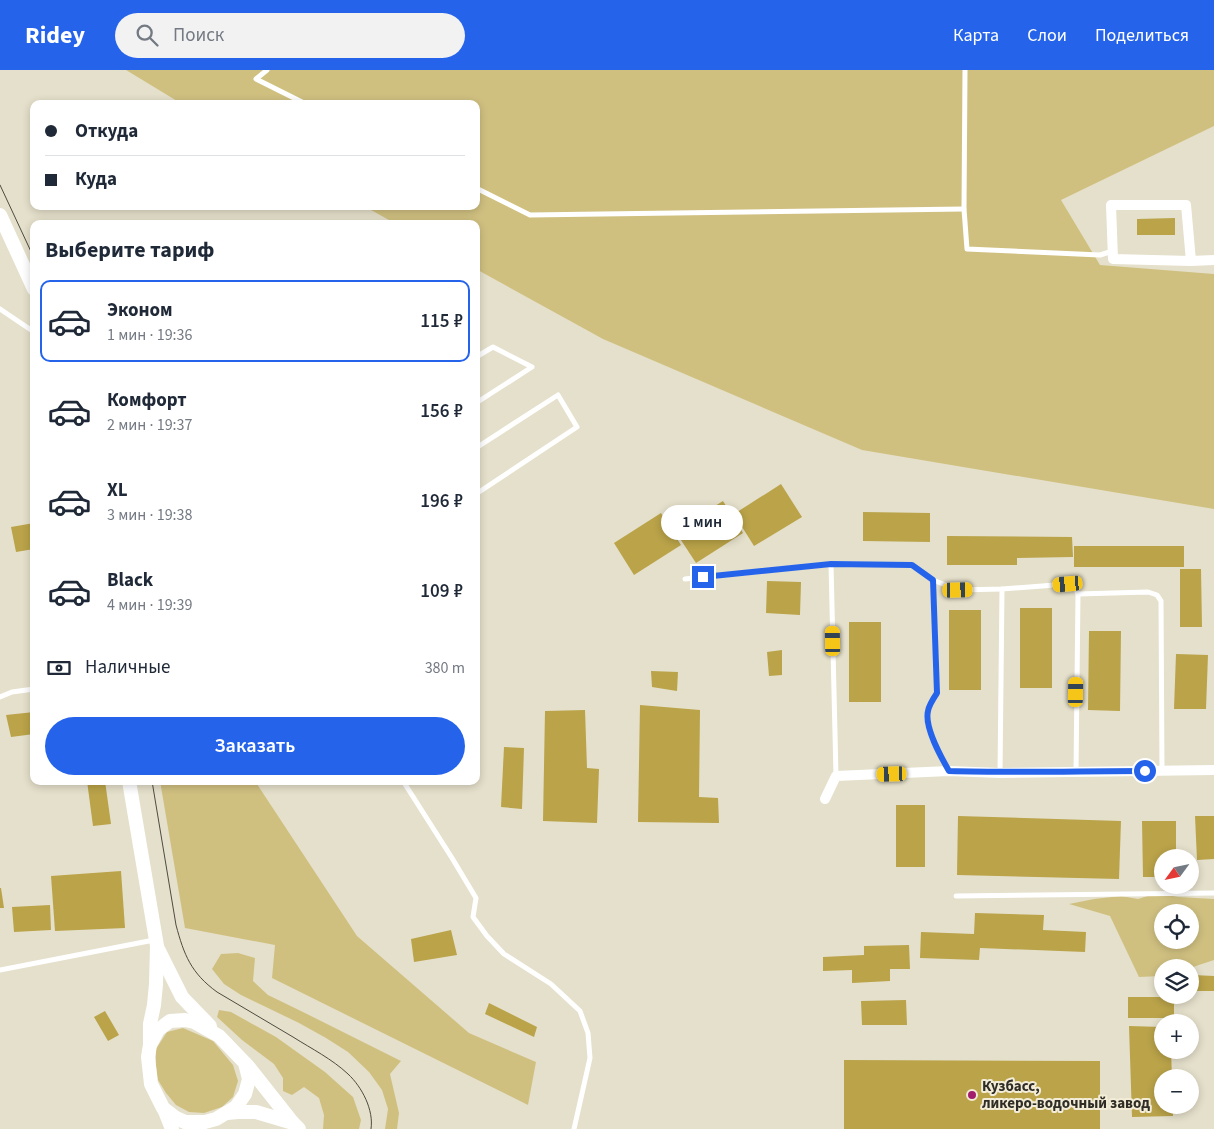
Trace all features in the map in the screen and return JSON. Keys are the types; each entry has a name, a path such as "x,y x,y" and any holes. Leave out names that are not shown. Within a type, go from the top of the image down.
{"main road":[{"path":"0,214 30,280"},
{"path":"130,785 156,943 156,984 150,1024 148,1056 151,1084 172,1129"},
{"path":"156,943 182,996 245,1063 296,1126"},
{"path":"150,1045 158,1030 170,1021 185,1020 194,1022 219,1036"},
{"path":"217,1121 236,1107 245,1094 249,1079 245,1063"},
{"path":"163,1108 185,1122 217,1121 238,1112 256,1112 296,1126"}],"street":[{"path":"1191,261 1186,205 1111,205 1113,259 1191,261 1214,260"},
{"path":"825,798 836,776 949,771 1000,773 1214,770"}],"lane":[{"path":"268,70 256,79 298,100"},
{"path":"965,70 964,209 967,249 1100,255 1113,251"},
{"path":"480,190 530,215 964,209"},
{"path":"0,309 30,329"},
{"path":"480,355 493,347 532,367 480,400"},
{"path":"480,445 558,395 577,426 480,491"},
{"path":"685,579 831,564 912,565 933,580 958,590 1068,584 1074,586 1078,594 1076,771"},
{"path":"831,564 836,776"},
{"path":"933,580 937,693 927,713 934,744 949,771"},
{"path":"1000,773 1002,589"},
{"path":"1078,594 1148,592 1157,594 1162,601 1162,772"},
{"path":"0,697 12,692 30,690"},
{"path":"406,785 476,898 473,917 486,936 504,954 551,984 580,1011 588,1033 590,1058 579,1114 574,1129"},
{"path":"956,896 1214,893"},
{"path":"0,970 156,943"}],"shaded area":[{"path":"126,70 1214,70 1214,126 1061,200 1100,265 1214,274 1214,509 862,450 603,339 480,271 480,220 389,220 371,210 480,210 480,100 175,100"},
{"path":"161,785 258,785 357,936 469,1033 536,1062 528,1105 272,978 275,945 185,928"},
{"path":"1154,894 1162,894 1214,899 1214,960 1199,965 1199,959 1154,959 1154,976 1139,977 1110,916 1069,904 1121,896 1138,899"},
{"path":"238,953 255,958 253,981 268,995 401,1061 390,1074 399,1113 397,1129 385,1129 388,1109 382,1090 369,1072 348,1052 299,1023 241,995 224,984 212,969 221,954"},
{"path":"219,1010 231,1012 276,1037 325,1072 353,1097 361,1120 359,1129 323,1129 324,1115 319,1098 304,1087 292,1095 283,1091 283,1078 274,1064 242,1040 217,1017"},
{"path":"183,1028 213,1041 233,1065 238,1081 233,1097 222,1107 204,1113 189,1112 176,1105 158,1080 156,1049 167,1032"}],"building":[{"path":"1175,218 1175,235 1137,235 1137,219"},
{"path":"781,484 802,517 754,546 734,514"},
{"path":"723,501 743,533 696,563 675,531"},
{"path":"863,512 930,513 930,542 863,541"},
{"path":"661,513 681,545 634,575 614,543"},
{"path":"30,524 30,550 16,552 11,527"},
{"path":"947,536 1072,537 1073,557 1017,558 1017,565 947,565"},
{"path":"1074,546 1184,546 1184,567 1074,567"},
{"path":"1180,569 1201,569 1202,627 1180,627"},
{"path":"767,581 801,582 800,615 766,613"},
{"path":"1020,608 1052,608 1052,688 1020,688"},
{"path":"949,610 981,610 981,690 949,690"},
{"path":"849,622 881,622 881,702 849,702"},
{"path":"1089,631 1121,631 1120,711 1088,710"},
{"path":"782,650 782,675 769,676 767,652"},
{"path":"1176,654 1208,655 1206,709 1174,709"},
{"path":"651,671 678,672 677,691 652,687"},
{"path":"640,705 700,710 699,797 718,798 719,823 638,822"},
{"path":"585,710 587,768 599,769 597,823 543,821 545,711"},
{"path":"30,712 30,735 11,737 6,715"},
{"path":"504,747 524,748 522,809 501,807"},
{"path":"88,785 106,785 111,824 93,826"},
{"path":"896,805 925,805 925,867 896,867"},
{"path":"958,816 1121,821 1119,879 957,875"},
{"path":"1195,816 1214,816 1214,859 1199,860 1199,849 1196,849"},
{"path":"1142,821 1176,821 1176,849 1154,849 1154,877 1143,877"},
{"path":"121,871 125,928 55,931 51,876"},
{"path":"1,888 4,908 0,908"},
{"path":"50,905 51,930 14,932 12,907"},
{"path":"975,913 1044,915 1043,930 1086,932 1085,952 980,948 979,960 920,958 921,932 974,934"},
{"path":"451,930 457,955 414,962 411,939"},
{"path":"909,945 910,969 890,969 890,981 852,983 852,970 823,971 823,957 864,955 864,946"},
{"path":"1199,975 1214,976 1214,991 1199,991"},
{"path":"1128,997 1154,997 1154,1004 1174,1004 1174,1014 1154,1014 1154,1018 1128,1018"},
{"path":"906,1000 907,1025 862,1025 861,1001"},
{"path":"489,1003 537,1027 534,1037 485,1014"},
{"path":"105,1011 119,1035 108,1041 94,1017"},
{"path":"1129,1026 1154,1027 1154,1059 1171,1059 1172,1069 1154,1069 1154,1114 1173,1114 1173,1116 1132,1117"},
{"name":"Кузбасс, ликеро-водочный завод","path":"844,1060 1100,1061 1100,1129 844,1129"}],"tram line":[{"path":"0,185 30,249"},
{"path":"153,785 176,925 190,963 201,978 217,992 322,1054 348,1074 358,1085 366,1099 371,1114 371,1129"}],"place":[{"name":"Кузбасс, ликеро-водочный завод","path":"972,1095"}],"route":[{"path":"703,577 831,564 912,565 933,580 937,693 927,713 934,744 949,771 1000,773 1145,771"}]}
